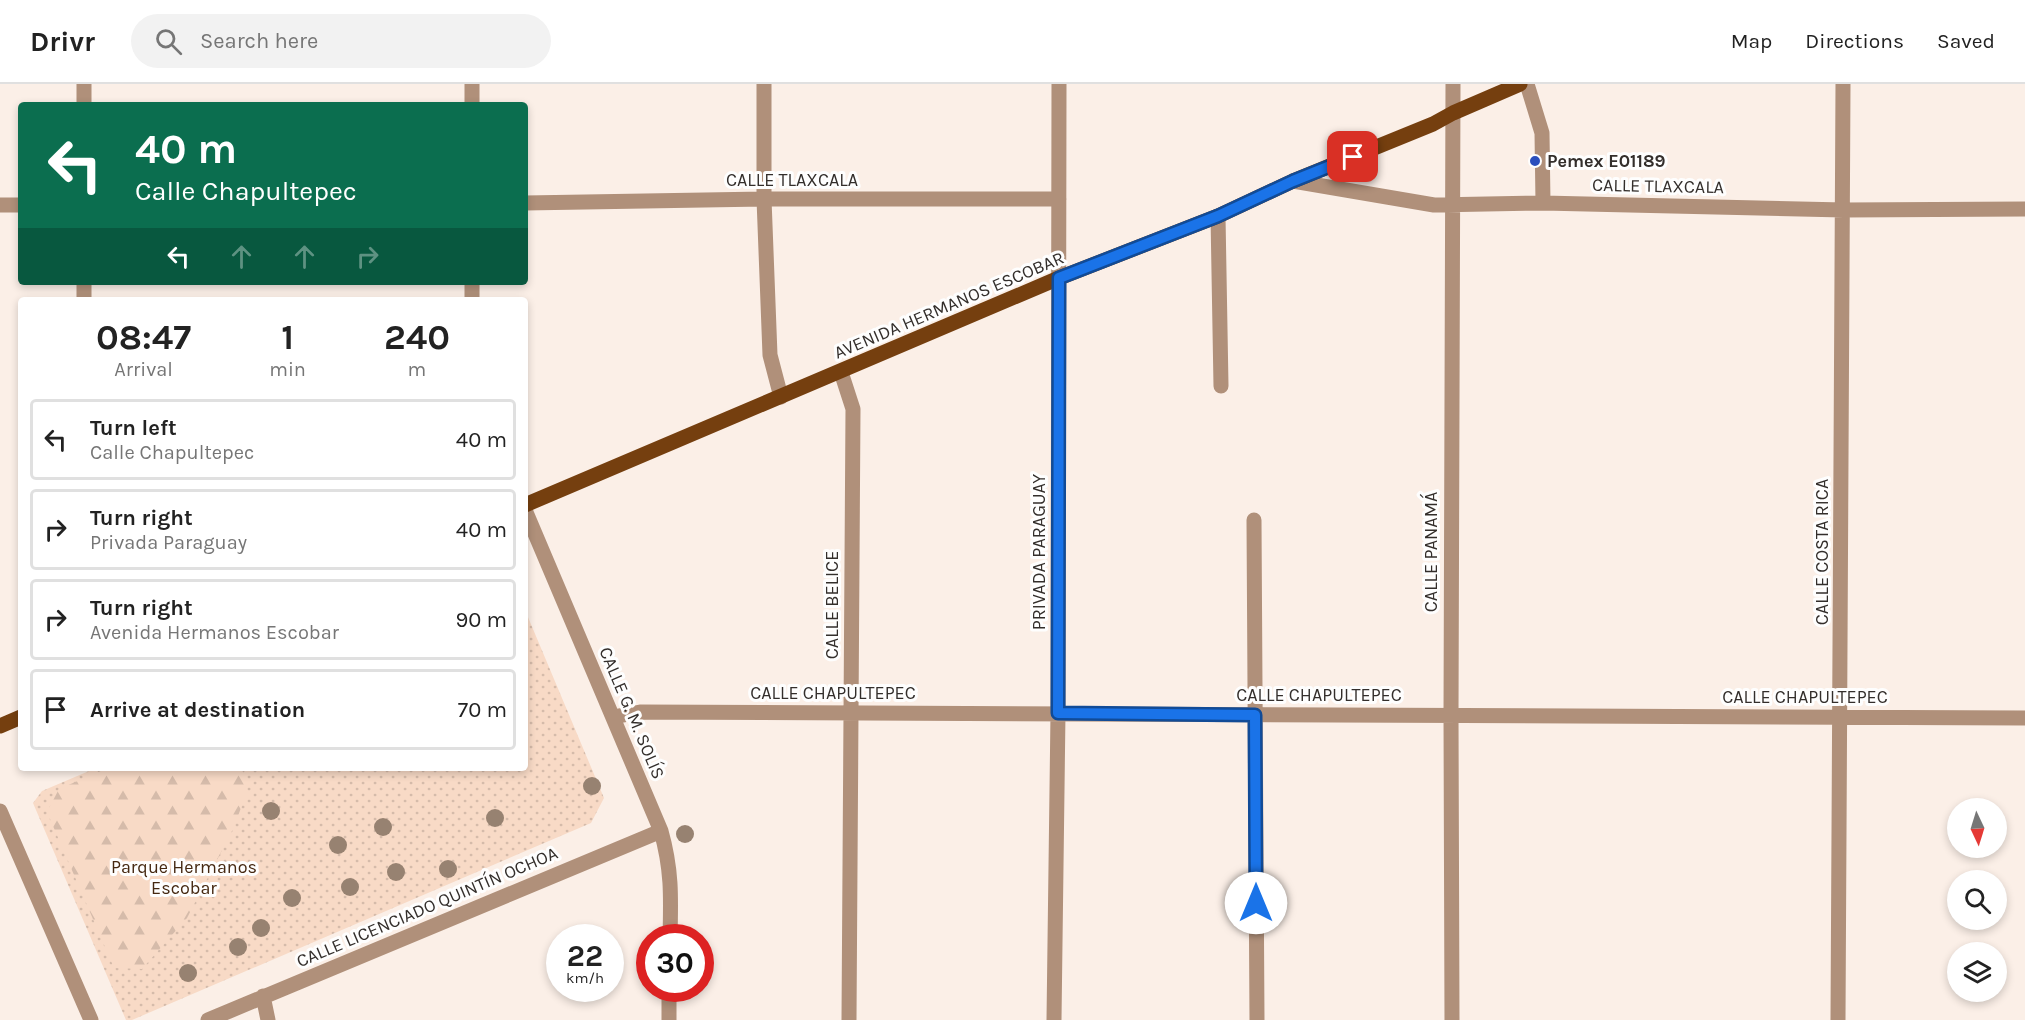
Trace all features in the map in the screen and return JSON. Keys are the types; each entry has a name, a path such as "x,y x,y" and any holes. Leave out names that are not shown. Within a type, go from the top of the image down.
{"main road":[{"name":"AVENIDA HERMANOS ESCOBAR","path":"528,504 1059,278 1218,216 1293,181 1433,124 1520,84"},
{"path":"0,726 18,718"}],"street":[{"path":"84,84 84,102"},
{"path":"472,84 472,102"},
{"path":"764,84 764,198 770,355 781,397"},
{"name":"PRIVADA PARAGUAY","path":"1054,1020 1058,713 1059,84"},
{"name":"CALLE PANAMÁ","path":"1452,1020 1450,715 1453,84"},
{"path":"1527,84 1542,133 1543,203"},
{"name":"CALLE COSTA RICA","path":"1838,1020 1843,84"},
{"name":"CALLE TLAXCALA","path":"1293,181 1434,205 1543,203 1844,210 2025,209"},
{"name":"CALLE TLAXCALA","path":"528,204 764,198 1059,199"},
{"path":"0,205 18,205"},
{"path":"1218,216 1221,386"},
{"name":"CALLE BELICE","path":"841,372 852,409 849,1020"},
{"name":"CALLE G. M. SOLÍS","path":"528,517 661,831 669,857 670,924"},
{"path":"1254,520 1257,1020"},
{"name":"CALLE CHAPULTEPEC","path":"613,717 640,712 2025,718"},
{"path":"0,812 91,1020"},
{"name":"CALLE LICENCIADO QUINTÍN OCHOA","path":"208,1020 661,831"},
{"path":"263,996 268,1020"},
{"path":"669,1002 669,1020"}],"green space":[{"name":"Parque Hermanos Escobar","path":"528,617 604,798 591,823 132,1020 126,1020 33,803 42,791 89,771 528,771"},
{"path":"101,771 243,771 247,792 233,829 187,918 142,969 114,968 47,812 59,789"}],"place":[{"name":"Pemex E01189","path":"1535,161"}],"route":[{"path":"1256,903 1255,715 1058,713 1059,278 1218,216 1293,181 1353,157"}]}
